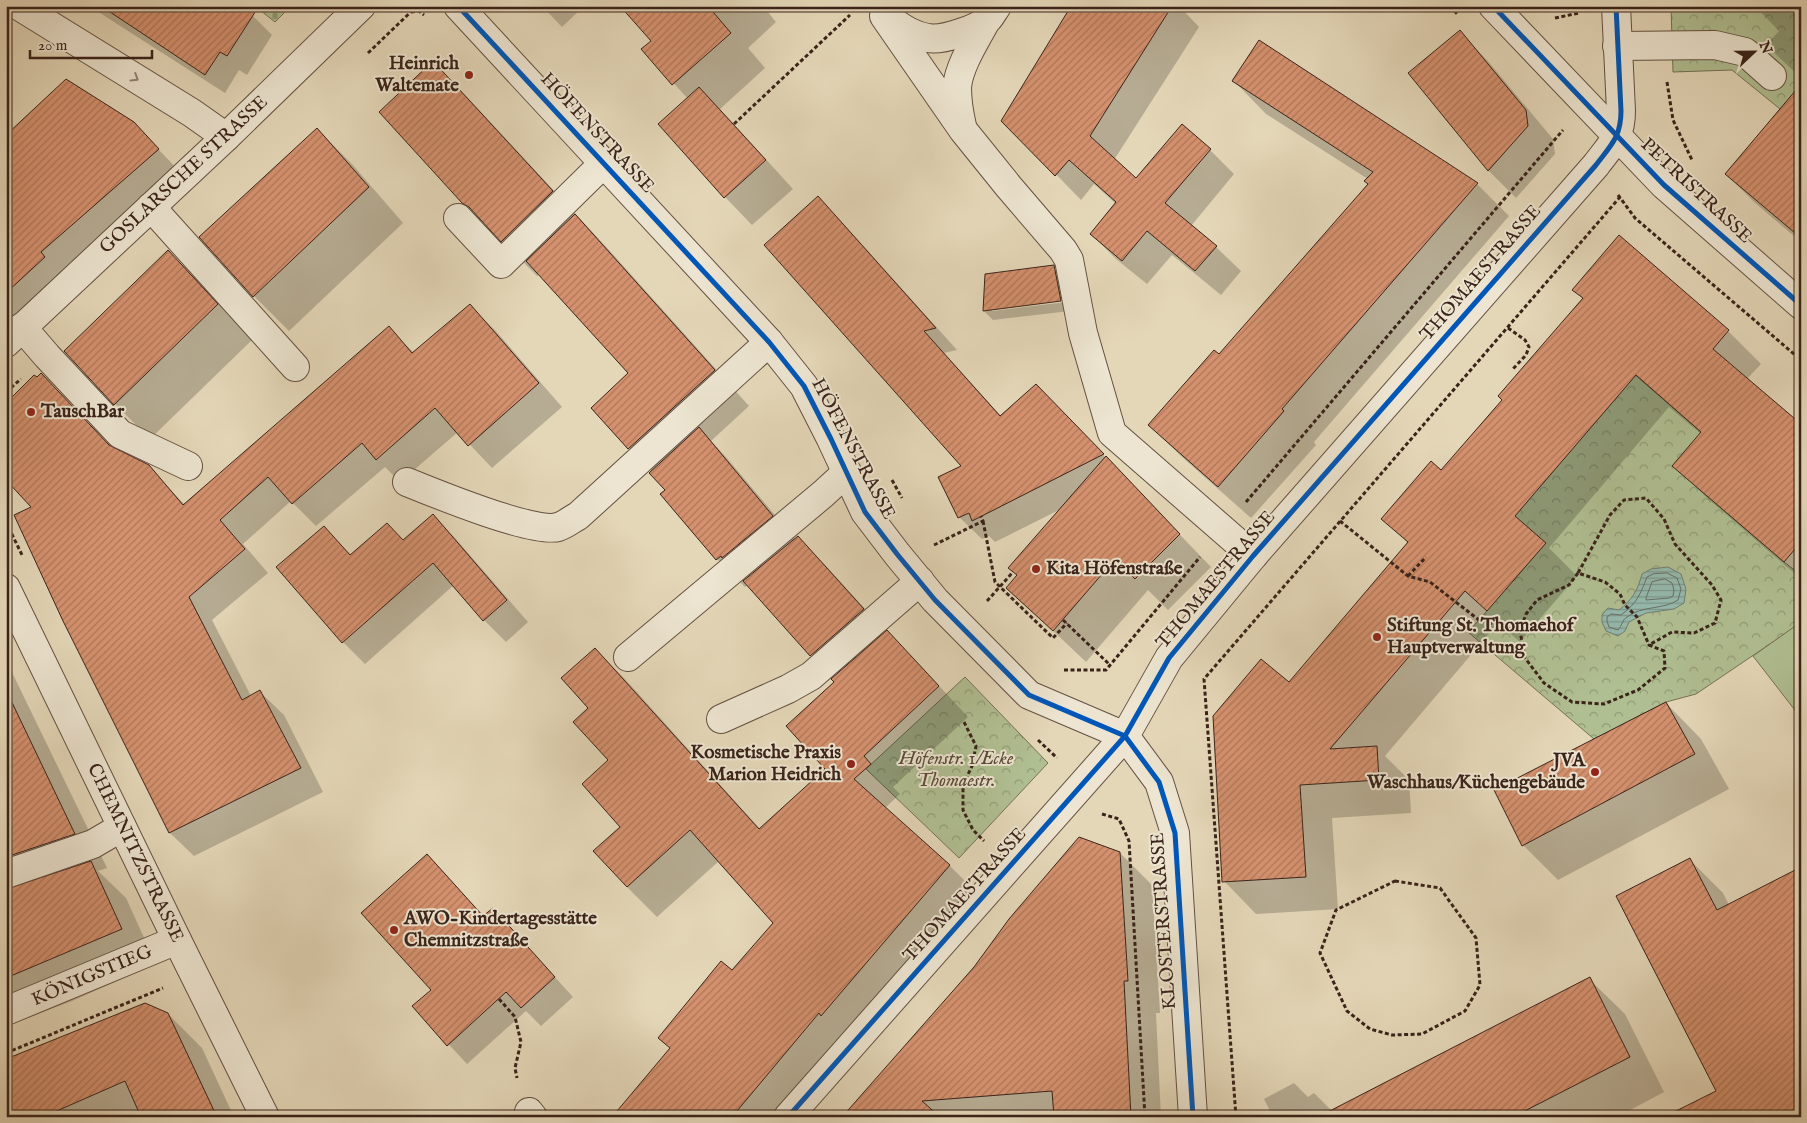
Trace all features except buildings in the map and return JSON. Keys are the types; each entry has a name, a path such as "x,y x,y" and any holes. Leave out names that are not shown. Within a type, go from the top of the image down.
{"street":[{"path":"19,6 192,113 226,137"},
{"name":"GOSLARSCHE STRASSE","path":"14,335 226,137 361,6"},
{"name":"HÖFENSTRASSE","path":"458,6 769,342 804,386 865,512 936,600 1029,695 1125,736"},
{"name":"PETRISTRASSE","path":"1493,6 1683,203 1801,306"},
{"path":"1616,6 1621,110 1618,137"},
{"path":"870,12 908,32 929,38 949,36 962,32 992,13"},
{"path":"870,12 963,130"},
{"path":"963,130 958,105 957,85 968,55 992,13"},
{"path":"1617,46 1715,45 1745,52 1772,76"},
{"name":"THOMAESTRASSE","path":"963,130 1063,250 1069,260 1082,333 1112,433 1253,556"},
{"name":"THOMAESTRASSE","path":"788,1117 1125,736 1169,658 1253,556 1590,172 1618,137"},
{"path":"458,218 500,264 604,163"},
{"path":"151,207 295,367"},
{"path":"14,335 47,356 120,434 188,466"},
{"path":"407,482 498,516 535,527 557,527 578,516 769,342"},
{"path":"628,657 847,472"},
{"path":"721,719 788,689 811,676 920,581"},
{"name":"CHEMNITZSTRASSE","path":"6,588 265,1117"},
{"name":"KLOSTERSTRASSE","path":"1125,736 1159,782 1175,833 1193,1117"},
{"path":"6,874 93,844 122,826"},
{"name":"KÖNIGSTIEG","path":"6,1011 177,940"}],"path":[{"path":"1549,19 1579,13 1579,6"},
{"path":"734,124 870,12"},
{"path":"1664,45 1664,63 1673,120 1696,165"},
{"path":"1061,670 1106,670 1563,129"},
{"path":"1236,1117 1204,679 1620,196"},
{"path":"1508,328 1525,340 1528,347 1526,355 1512,370"},
{"path":"890,477 904,503"},
{"path":"1578,573 1605,582 1620,594 1626,605 1637,617 1649,645 1664,651 1665,668 1638,690 1604,704 1572,702 1544,683 1525,658 1520,631 1526,614 1537,600 1569,585 1578,573 1610,515 1624,500 1646,498 1664,519 1675,544 1712,585 1721,600 1715,622 1694,633 1672,632 1649,645"},
{"path":"933,545 982,518 995,582 1053,638 1067,624"},
{"path":"1340,521 1408,576 1430,582 1478,620 1520,631"},
{"path":"928,540 940,552"},
{"path":"1408,576 1426,557"},
{"path":"993,608 987,601 1013,572"},
{"path":"1063,620 1110,665"},
{"path":"964,722 976,746 972,766 963,785 963,810 973,830 987,844"},
{"path":"1097,812 1119,819 1129,841 1146,1117"},
{"path":"1395,881 1440,888 1476,938 1480,985 1465,1012 1422,1034 1392,1035 1370,1029 1347,1011 1320,953 1336,910 1395,881"},
{"path":"6,1053 163,988"},
{"path":"499,999 515,1017 521,1042 515,1068 519,1086"}],"green space":[{"path":"255,6 291,6 275,22"},
{"path":"1671,6 1801,6 1801,126 1732,70 1673,72"},
{"path":"1604,348 1701,432 1784,562 1801,575 1801,623 1696,694 1666,702 1594,739 1468,632 1487,611 1484,489"},
{"path":"1801,622 1801,718 1753,656"},
{"name":"Höfenstr. 1/Ecke Thomaestr.","path":"965,677 1048,763 959,858 866,769"}],"water":[{"path":"1668,567 1681,574 1686,589 1684,603 1674,609 1646,613 1629,622 1625,631 1618,636 1606,631 1602,622 1602,615 1608,608 1619,610 1628,602 1639,585 1642,574 1651,569"}],"cycle path":[{"path":"458,6 769,342 804,386 865,512 935,600 1029,695 1125,736"},
{"path":"1493,6 1664,185 1801,305"},
{"path":"788,1117 1125,736 1169,658 1253,556 1606,152 1617,134 1621,120 1616,6"},
{"path":"1125,736 1159,782 1175,833 1193,1117"}],"place":[{"name":"Heinrich Waltemate","path":"469,75"},
{"name":"TauschBar","path":"31,412"},
{"name":"Kita Höfenstraße","path":"1036,569"},
{"name":"Stiftung St. Thomaehof Hauptverwaltung","path":"1377,637"},
{"name":"Kosmetische Praxis Marion Heidrich","path":"851,764"},
{"name":"JVA Waschhaus/Küchengebäude","path":"1595,772"},
{"name":"AWO-Kindertagesstätte Chemnitzstraße","path":"394,930"}]}
